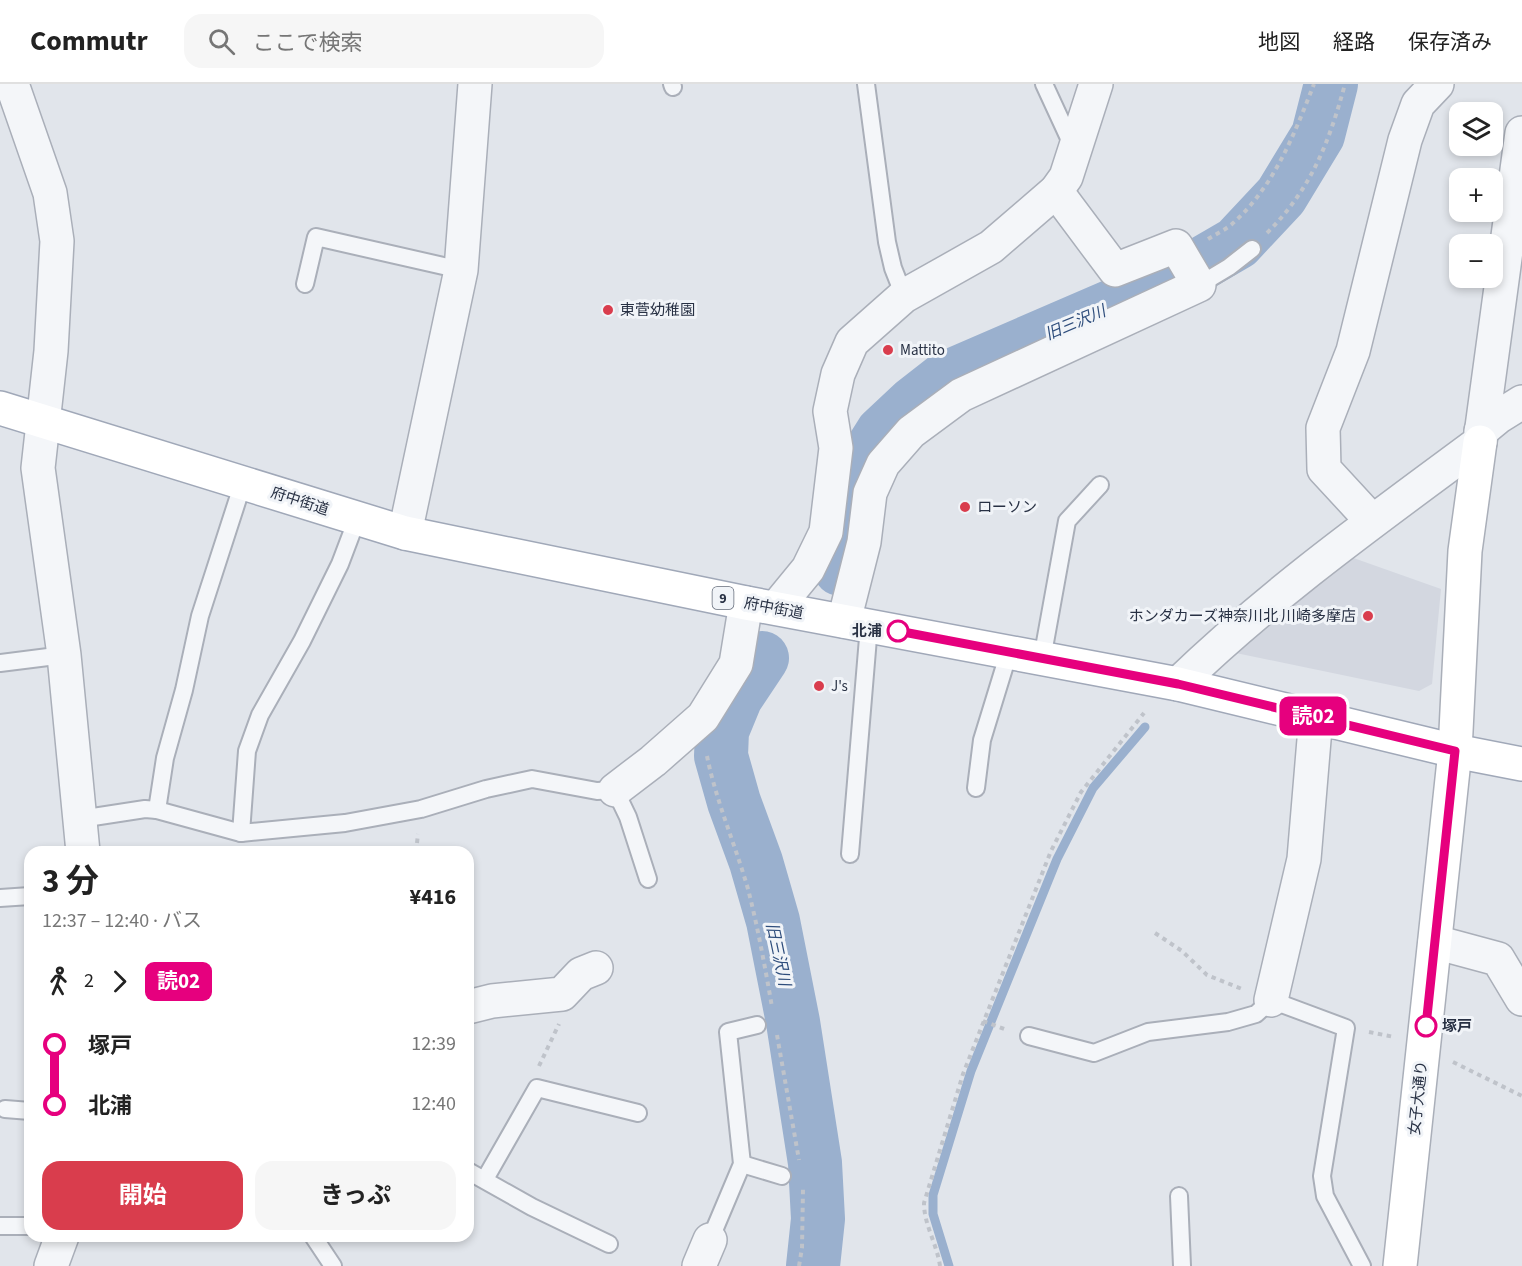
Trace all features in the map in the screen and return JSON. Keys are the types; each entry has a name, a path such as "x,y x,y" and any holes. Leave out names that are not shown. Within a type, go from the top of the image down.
{"main road":[{"name":"府中街道","path":"0,408 405,533 761,606 1178,684 1455,751 1522,764"},
{"name":"女子大通り","path":"1400,1266 1455,751 1465,550 1480,436"}],"street":[{"path":"12,84 50,193 57,241 51,351 38,468 64,655 82,846"},
{"path":"405,533 461,270 475,84"},
{"path":"615,790 653,761 703,717 736,664 761,606 808,569 826,532 836,448 831,411 838,374 852,342 904,296 991,247 1056,191 1066,177 1096,84"},
{"path":"1372,521 1324,469 1323,428 1353,351 1405,140 1419,104 1437,84"},
{"path":"1480,436 1522,133"},
{"path":"857,623 870,493 883,464 911,432 961,395 1199,285 1176,246 1115,270 1056,191"},
{"path":"1178,684 1218,645 1284,588 1480,436 1498,417 1522,402"},
{"path":"1271,1000 1304,859 1316,716"},
{"path":"1435,942 1498,959 1522,999"},
{"path":"474,1005 562,994 581,975 596,968"},
{"path":"51,1266 60,1242"}],"lane":[{"path":"866,84 887,242 893,268 904,296"},
{"path":"1044,84 1074,149"},
{"path":"305,284 316,237 461,270"},
{"path":"1199,285 1229,267 1252,249"},
{"path":"158,810 165,758 184,690 200,616 243,483"},
{"path":"1042,658 1067,521 1100,485"},
{"path":"241,833 247,751 260,715 303,641 340,564 357,519"},
{"path":"850,854 857,623"},
{"path":"976,788 982,740 1009,652"},
{"path":"0,663 64,655"},
{"path":"80,819 145,809 158,810 241,833 345,823 421,809 486,789 532,779 597,791 615,790 628,817 648,879"},
{"path":"0,898 24,896"},
{"path":"1029,1036 1094,1053 1148,1032 1228,1022 1256,1014 1271,1000 1346,1028 1323,1176 1325,1196 1362,1266"},
{"path":"704,1253 742,1164 728,1032 757,1024"},
{"path":"485,1179 537,1088 638,1113"},
{"path":"5,1109 24,1111"},
{"path":"742,1164 782,1176"},
{"path":"474,1174 532,1207 609,1244"},
{"path":"1179,1196 1182,1266"},
{"path":"0,1226 24,1226"},
{"path":"317,1242 333,1266"}],"path":[{"path":"1182,255 1232,225 1269,183 1296,131 1314,84"},
{"path":"1252,249 1285,215 1309,180 1333,128 1345,84"},
{"path":"940,1266 939,1255 924,1214 924,1203 963,1074 1051,851 1081,792 1144,713"},
{"path":"703,717 711,776 756,920 773,1010"},
{"path":"1155,933 1182,951 1207,975 1271,1000"},
{"path":"537,1088 533,1078 562,1018 562,994"},
{"path":"983,1021 1004,1029"},
{"path":"1346,1028 1399,1037 1522,1096"},
{"path":"777,1032 800,1162"},
{"path":"799,1266 802,1248 803,1184"}],"shaded area":[{"path":"1345,555 1441,589 1432,684 1419,691 1231,652"}],"waterway":[{"name":"旧三沢川","path":"840,569 855,476 882,433 914,403 946,378 1175,279 1237,243 1281,196 1318,135 1331,84"},
{"name":"旧三沢川","path":"762,658 736,697 722,731 721,756 773,921 793,1022 815,1163 818,1219 813,1266"},
{"path":"949,1266 933,1214 933,1195 971,1071 1057,859 1093,788 1145,727"}],"bus line":[{"name":"読02","path":"898,631 1178,684 1455,751 1426,1026"}],"place":[{"name":"東菅幼稚園","path":"608,310"},
{"name":"Mattito","path":"888,350"},
{"name":"ローソン","path":"965,507"},
{"name":"ホンダカーズ神奈川北 川崎多摩店","path":"1368,616"},
{"name":"北浦","path":"898,631"},
{"name":"J's","path":"819,686"},
{"name":"塚戸","path":"1426,1026"}]}
